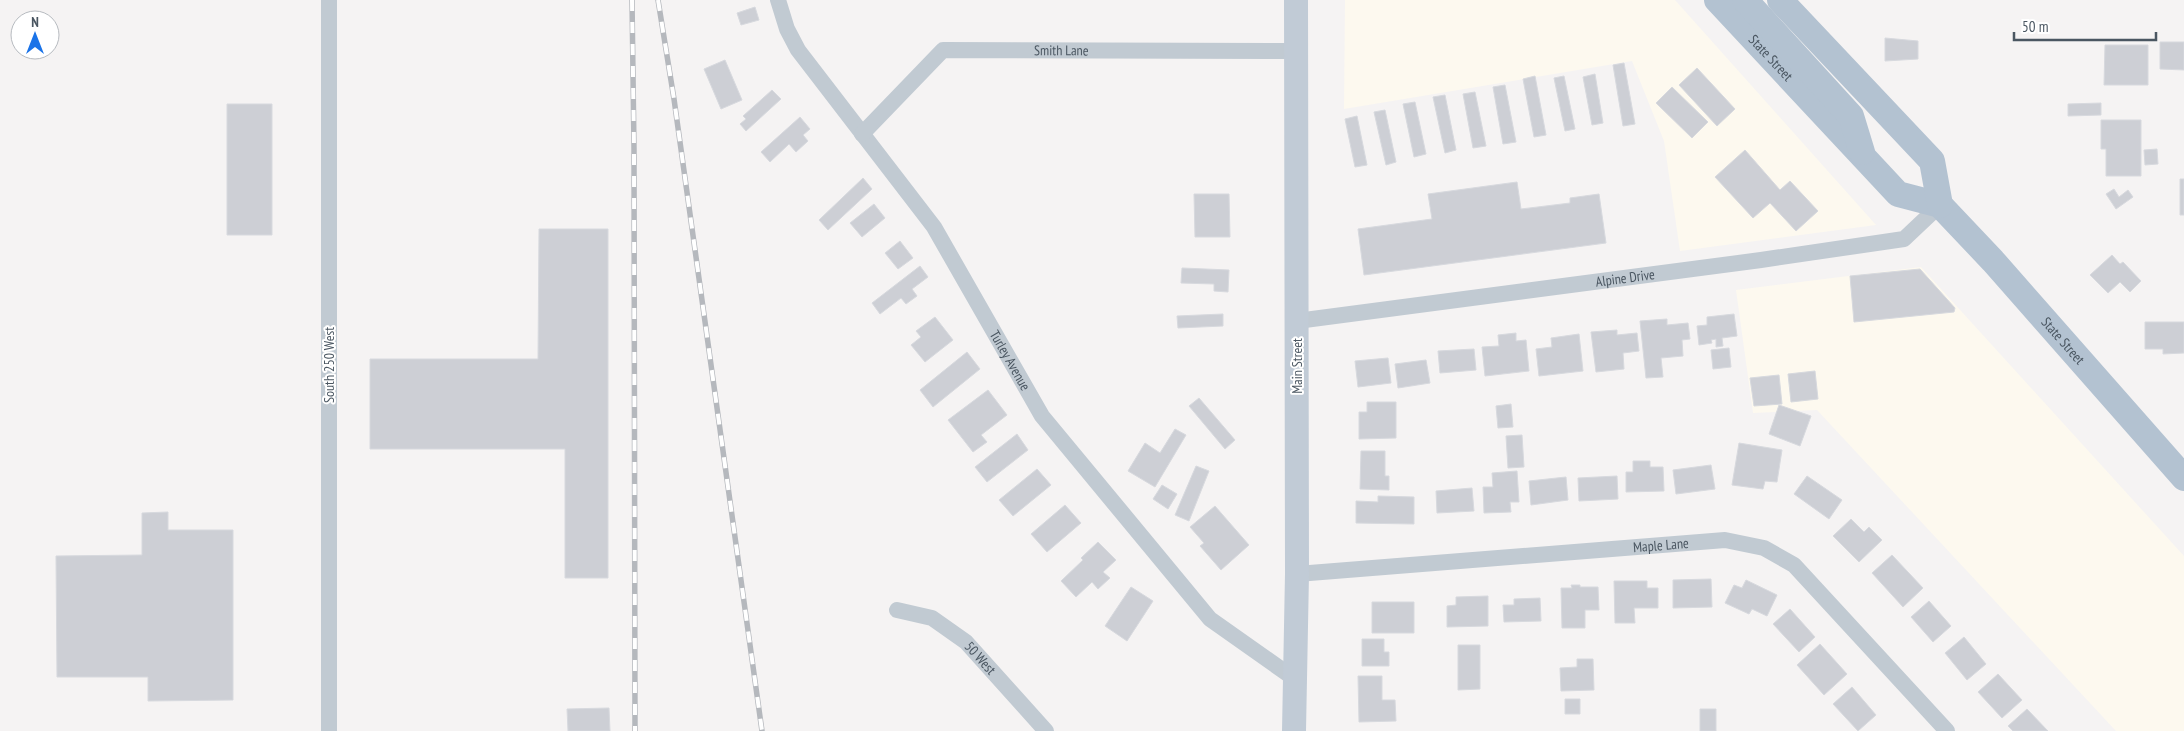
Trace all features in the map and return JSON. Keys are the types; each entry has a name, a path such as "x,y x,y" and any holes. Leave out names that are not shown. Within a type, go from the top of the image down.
{"main road":[{"name":"Main Street","path":"1294,731 1297,321 1296,0"},
{"name":"State Street","path":"1716,0 1898,194 1940,205 1993,261 2184,478"},
{"path":"1745,0 1851,116 1863,156"},
{"path":"1786,6 1932,161 1940,205"}],"street":[{"name":"South 250 West","path":"329,0 329,731"},
{"name":"Turley Avenue","path":"778,0 787,29 798,50 934,228 1042,416 1210,619 1295,679"},
{"name":"Smith Lane","path":"862,134 943,50 1297,51"},
{"name":"Alpine Drive","path":"1297,321 1904,239 1940,205"},
{"name":"Maple Lane","path":"1296,574 1726,540 1764,548 1794,565 1947,731"},
{"name":"50 West","path":"897,610 932,618 966,642 1046,731"}],"shaded area":[{"path":"1345,0 1675,0 1876,225 1680,251 1664,141 1632,61 1344,109"},
{"path":"1921,267 2184,556 2184,731 2116,731 1817,410 1753,413 1736,290"}],"building":[{"path":"755,7 759,20 741,25 737,13"},
{"path":"1885,38 1918,41 1918,59 1885,61"},
{"path":"2160,42 2184,42 2184,70 2160,69"},
{"path":"2105,45 2148,45 2148,85 2104,85"},
{"path":"725,60 742,100 721,109 704,69"},
{"path":"1624,63 1635,124 1623,126 1613,65"},
{"path":"1697,68 1735,109 1717,126 1679,85"},
{"path":"1595,74 1603,123 1592,125 1583,77"},
{"path":"1535,76 1546,135 1534,137 1523,79"},
{"path":"1564,76 1575,129 1565,131 1554,78"},
{"path":"1505,85 1516,142 1503,144 1493,87"},
{"path":"1672,87 1708,122 1692,138 1656,103"},
{"path":"772,90 781,99 746,131 740,124 746,119 743,116"},
{"path":"1475,92 1486,146 1473,148 1463,94"},
{"path":"1445,95 1456,150 1445,153 1433,97"},
{"path":"1415,102 1426,154 1414,157 1403,104"},
{"path":"2101,103 2101,115 2068,116 2068,104"},
{"path":"227,104 272,104 272,235 227,235"},
{"path":"1385,110 1396,162 1386,165 1374,112"},
{"path":"1357,116 1367,165 1355,167 1345,119"},
{"path":"800,117 810,129 803,135 808,141 796,152 789,144 770,162 761,152"},
{"path":"2101,120 2141,120 2141,176 2106,176 2106,149 2101,149"},
{"path":"2157,149 2158,164 2145,165 2144,150"},
{"path":"1745,150 1780,190 1790,181 1818,211 1796,231 1770,203 1753,218 1715,177"},
{"path":"863,178 872,189 828,230 819,220"},
{"path":"2180,179 2184,179 2184,215 2180,215"},
{"path":"1517,182 1521,209 1570,203 1570,198 1599,194 1606,243 1364,275 1358,229 1432,219 1428,194"},
{"path":"2114,189 2119,197 2128,190 2133,197 2116,209 2106,194"},
{"path":"1194,194 1229,194 1230,237 1195,237"},
{"path":"874,204 885,218 862,237 850,223"},
{"path":"539,229 608,229 608,578 565,578 565,449 370,449 370,359 538,359"},
{"path":"900,241 913,258 898,269 885,253"},
{"path":"2112,255 2120,264 2123,262 2141,281 2130,292 2120,282 2108,293 2090,275"},
{"path":"920,266 928,277 912,289 917,296 906,304 901,298 880,314 872,303"},
{"path":"1182,268 1229,270 1228,292 1214,291 1214,284 1181,283"},
{"path":"1920,269 1955,308 1954,312 1854,322 1850,276"},
{"path":"1223,314 1223,326 1178,328 1177,316"},
{"path":"1734,314 1737,336 1722,338 1723,346 1716,347 1716,339 1711,340 1712,343 1699,345 1697,326 1707,325 1707,317"},
{"path":"935,317 953,340 925,362 911,345 921,337 916,331"},
{"path":"1667,319 1667,325 1688,323 1690,339 1682,340 1683,356 1661,358 1663,377 1646,378 1640,321"},
{"path":"2145,322 2184,322 2184,353 2163,354 2163,349 2145,349"},
{"path":"1617,330 1617,335 1637,333 1639,351 1623,353 1624,369 1596,372 1591,332"},
{"path":"1516,333 1516,341 1526,340 1529,371 1485,376 1482,347 1499,346 1498,335"},
{"path":"1579,334 1583,371 1539,376 1536,349 1552,347 1551,338"},
{"path":"1729,348 1731,367 1713,369 1711,350"},
{"path":"1474,349 1476,370 1440,373 1438,351"},
{"path":"967,352 980,369 933,407 920,390"},
{"path":"1388,358 1391,383 1358,387 1355,361"},
{"path":"1426,360 1430,383 1398,388 1395,364"},
{"path":"1815,371 1818,399 1791,402 1788,374"},
{"path":"1779,375 1782,404 1754,406 1750,378"},
{"path":"988,390 1007,415 981,435 987,442 973,452 948,420"},
{"path":"1199,398 1235,440 1225,449 1189,406"},
{"path":"1367,402 1396,402 1396,438 1359,439 1359,412 1367,412"},
{"path":"1511,404 1513,427 1498,428 1496,406"},
{"path":"1779,405 1811,416 1800,446 1769,434"},
{"path":"1175,429 1186,435 1155,487 1128,471 1145,443 1160,453"},
{"path":"1017,434 1028,450 987,482 975,467"},
{"path":"1522,435 1524,467 1508,468 1506,436"},
{"path":"1739,443 1782,450 1777,482 1765,481 1763,489 1732,485"},
{"path":"1361,451 1385,451 1385,476 1389,476 1389,490 1360,489"},
{"path":"1633,461 1650,461 1650,467 1663,467 1664,491 1626,492 1626,472 1633,472"},
{"path":"1711,465 1715,489 1676,494 1673,470"},
{"path":"1196,466 1209,471 1189,521 1175,515"},
{"path":"1037,469 1051,485 1013,516 999,500"},
{"path":"1517,471 1519,502 1510,502 1511,512 1484,513 1483,487 1493,487 1492,473"},
{"path":"1617,476 1618,499 1579,501 1578,478"},
{"path":"1807,476 1842,500 1829,519 1794,494"},
{"path":"1566,477 1568,500 1531,505 1529,481"},
{"path":"1162,485 1177,494 1168,509 1153,499"},
{"path":"1472,488 1474,511 1437,513 1436,491"},
{"path":"1378,496 1414,497 1414,524 1356,523 1356,501 1378,502"},
{"path":"1065,505 1081,523 1047,552 1031,534"},
{"path":"1215,506 1249,545 1221,570 1200,546 1204,543 1190,527"},
{"path":"168,512 168,530 233,530 233,700 148,701 148,677 57,677 56,556 142,555 142,513"},
{"path":"1851,519 1864,532 1869,527 1882,540 1859,562 1833,536"},
{"path":"1098,542 1116,560 1103,572 1110,578 1098,589 1092,582 1076,597 1061,581 1083,560 1081,558"},
{"path":"1892,555 1923,588 1903,607 1872,573"},
{"path":"1711,579 1712,607 1673,608 1673,580"},
{"path":"1746,580 1777,595 1767,616 1752,609 1749,614 1725,603 1734,585 1742,588"},
{"path":"1614,581 1647,581 1647,588 1658,588 1658,608 1634,608 1635,623 1615,623"},
{"path":"1571,585 1598,587 1599,610 1585,610 1585,628 1562,628 1561,588 1572,588"},
{"path":"1131,587 1153,601 1127,641 1105,626"},
{"path":"1488,596 1488,626 1447,627 1447,606 1456,605 1456,597"},
{"path":"1540,598 1541,621 1504,622 1503,605 1514,605 1514,599"},
{"path":"1929,601 1951,626 1933,642 1911,617"},
{"path":"1372,602 1414,602 1414,633 1372,633"},
{"path":"1790,609 1815,637 1799,652 1773,624"},
{"path":"1964,637 1986,664 1967,680 1945,653"},
{"path":"1362,639 1384,639 1384,652 1389,652 1389,666 1362,666"},
{"path":"1820,644 1847,674 1824,695 1797,665"},
{"path":"1458,645 1480,645 1480,689 1458,690"},
{"path":"1577,659 1593,659 1594,690 1561,691 1560,668 1577,667"},
{"path":"1998,674 2022,700 2002,718 1978,692"},
{"path":"1358,676 1382,676 1382,700 1395,700 1396,721 1359,722"},
{"path":"1852,687 1876,715 1858,731 1833,704"},
{"path":"1565,699 1580,699 1580,714 1565,714"},
{"path":"609,708 610,731 568,731 567,709"},
{"path":"1700,709 1716,709 1716,731 1700,731"},
{"path":"2027,709 2048,731 2013,731 2008,726"}],"railway":[{"path":"632,0 635,731"},
{"path":"658,0 674,99 762,731"}]}
